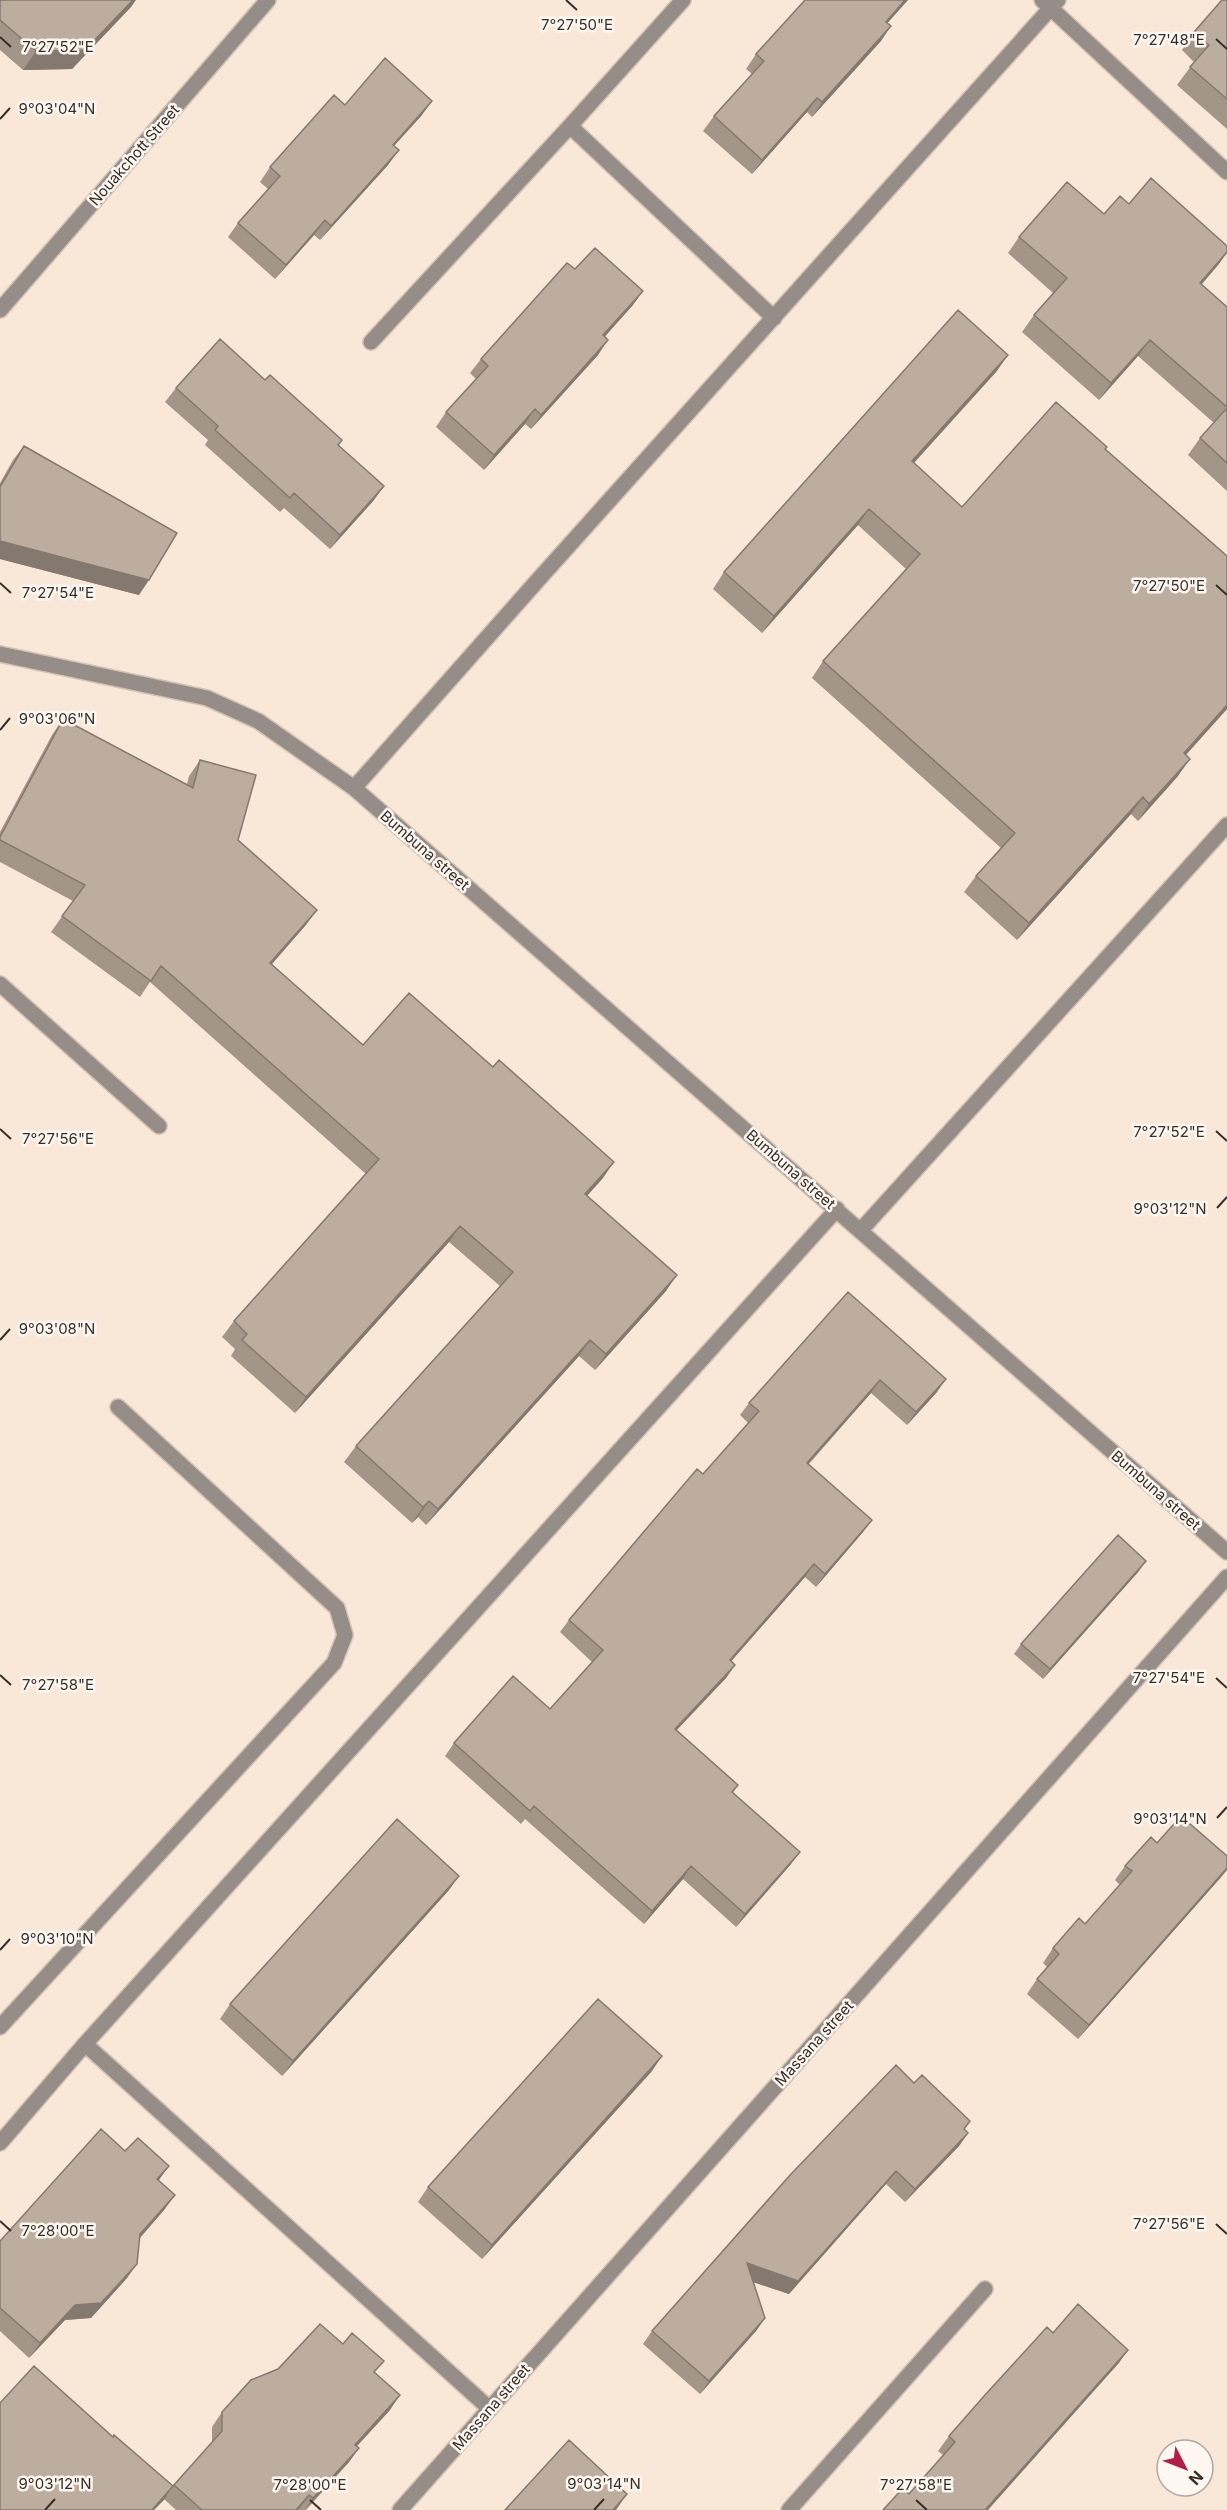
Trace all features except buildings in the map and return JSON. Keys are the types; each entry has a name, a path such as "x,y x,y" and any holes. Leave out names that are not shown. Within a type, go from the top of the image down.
{"street":[{"name":"Nouakchott Street","path":"0,310 268,0"},
{"path":"371,342 683,0"},
{"path":"354,788 538,579 774,318 1050,2 1227,172"},
{"path":"570,126 774,318"},
{"name":"Bumbuna street","path":"0,654 207,698 258,721 354,788 1227,1552"},
{"path":"861,1230 1227,825"},
{"path":"0,984 159,1126"},
{"path":"0,2143 85,2044 837,1209"},
{"path":"0,2027 334,1663 345,1635 337,1608 118,1407"},
{"name":"Massana street","path":"400,2510 1227,1577"},
{"path":"85,2044 490,2409"},
{"path":"789,2510 985,2289"}]}
